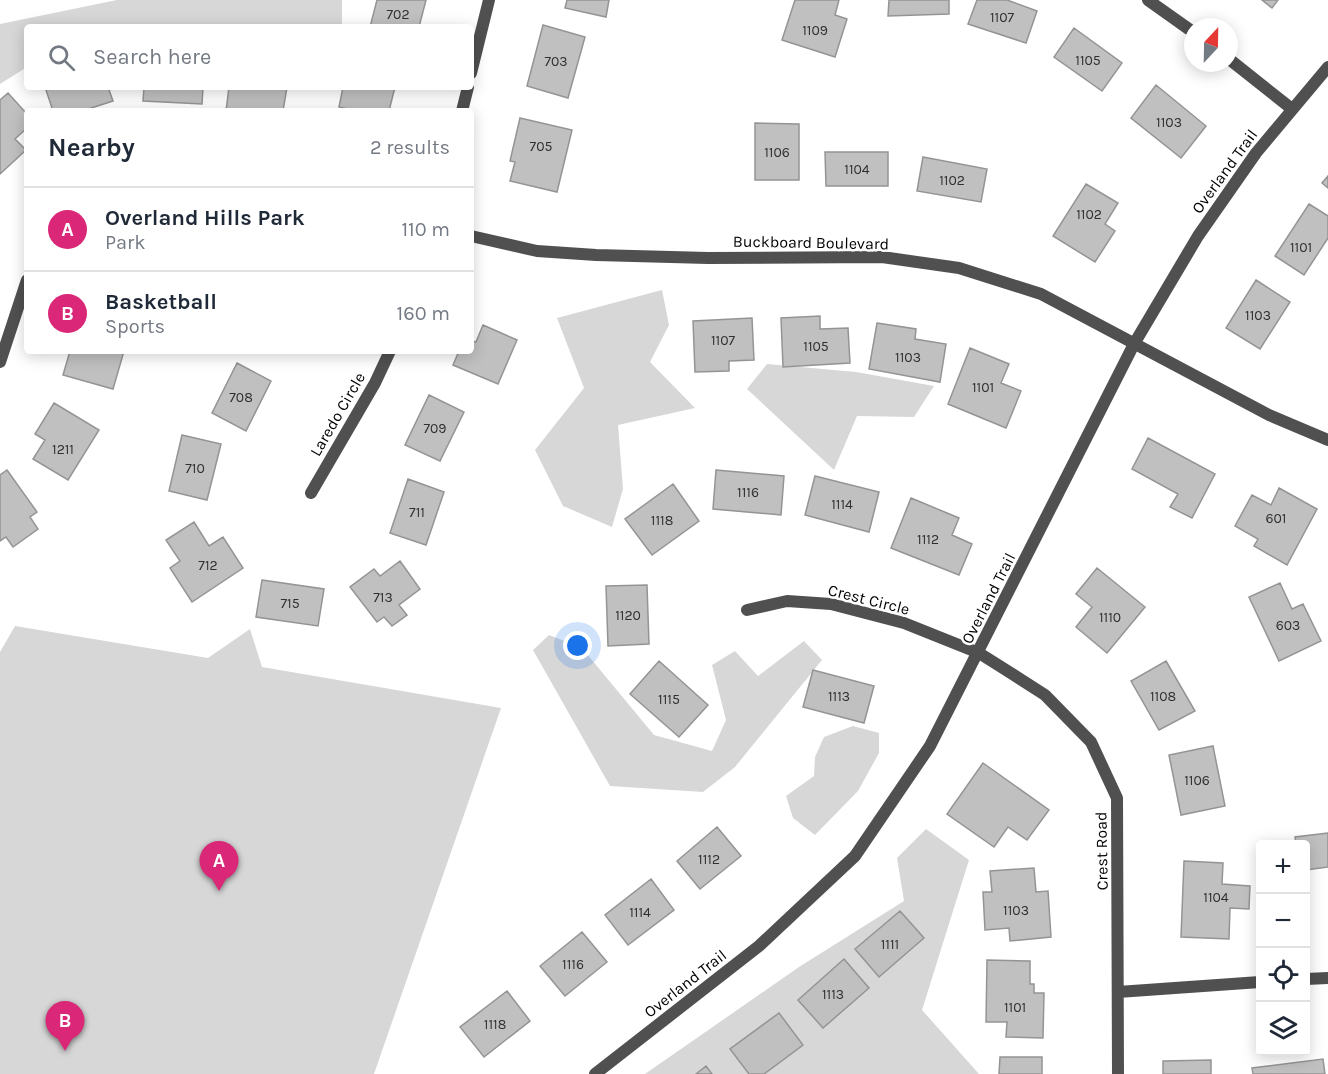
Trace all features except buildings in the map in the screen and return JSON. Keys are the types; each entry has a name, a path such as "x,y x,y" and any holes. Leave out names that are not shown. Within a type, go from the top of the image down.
{"street":[{"path":"474,61 489,0"},
{"path":"1148,0 1184,26"},
{"path":"1238,66 1292,109"},
{"name":"Overland Trail","path":"595,1074 759,946 855,856 930,746 1134,344 1198,236 1256,153 1328,67"},
{"path":"463,108 467,90"},
{"name":"Buckboard Boulevard","path":"474,237 537,251 596,255 708,258 882,257 959,267 1041,294 1269,415 1328,440"},
{"path":"0,362 24,289"},
{"name":"Laredo Circle","path":"311,493 375,383 389,354"},
{"name":"Crest Circle","path":"747,610 787,601 831,603 904,623 979,653"},
{"name":"Crest Road","path":"979,653 1045,695 1091,742 1117,798 1118,1074"},
{"path":"1310,979 1328,978"},
{"path":"1118,992 1256,982"}],"shaded area":[{"path":"117,0 342,0 342,24 24,24 24,69 0,84 0,24"},
{"path":"662,290 669,325 650,362 695,408 618,425 623,489 612,527 563,506 535,450 584,388 557,318"},
{"path":"767,364 856,372 934,386 914,417 857,416 834,470 747,389"},
{"path":"15,626 208,658 250,629 262,667 501,708 374,1074 0,1074 0,652"},
{"path":"549,635 582,648 654,735 712,751 726,720 712,665 735,651 758,676 804,641 822,660 735,767 703,792 610,786 533,650"},
{"path":"853,726 879,733 879,753 858,791 815,835 793,818 786,796 814,776 815,757 824,737"},
{"path":"926,829 969,860 922,1010 979,1074 645,1074 799,967 904,901 897,858"}],"place":[{"name":"Overland Hills Park","path":"219,891"},
{"name":"Basketball","path":"65,1051"}]}
